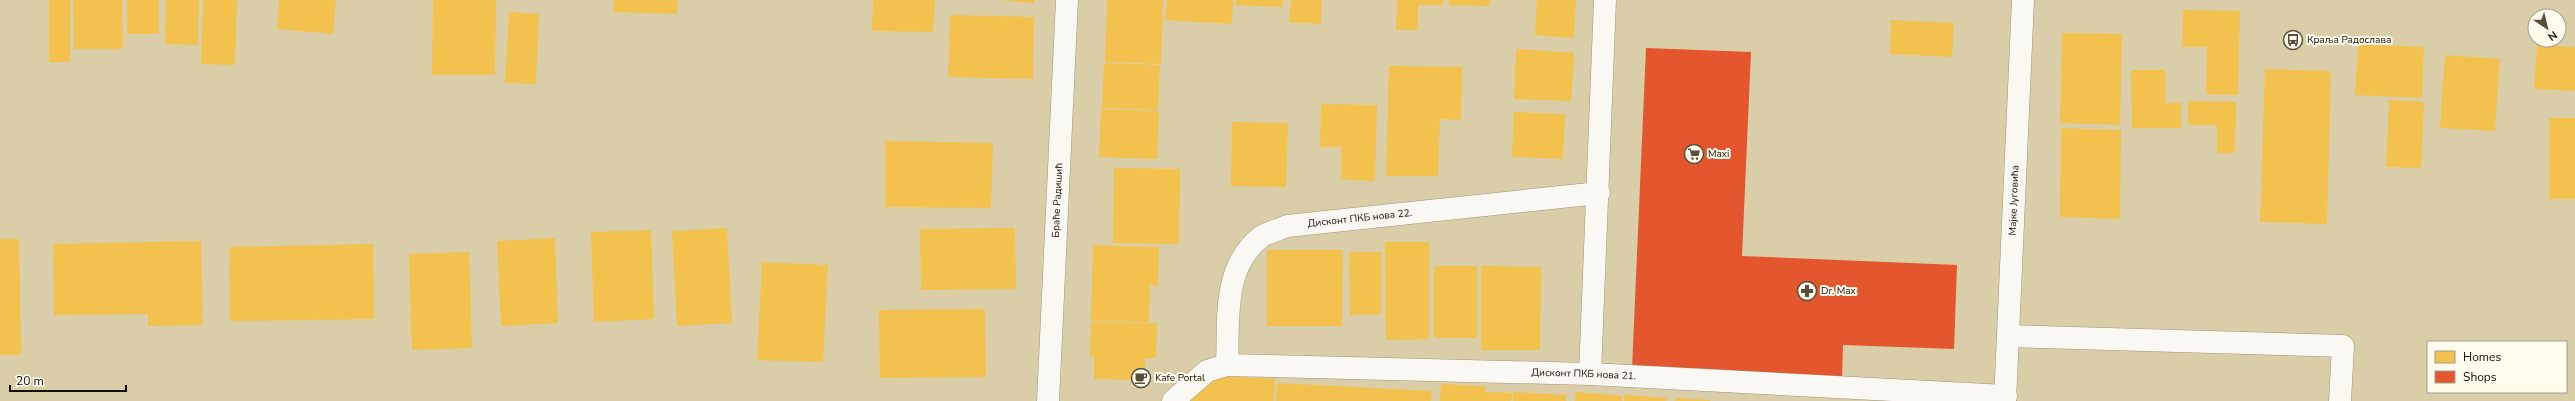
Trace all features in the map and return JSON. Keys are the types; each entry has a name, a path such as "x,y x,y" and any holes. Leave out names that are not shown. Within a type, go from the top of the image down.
{"street":[{"name":"Браће Радишић","path":"1048,401 1067,0"},
{"path":"1590,374 1599,193 1605,0"},
{"name":"Мајке Југовића","path":"2005,399 2023,0"},
{"name":"Дисконт ПКБ нова 22.","path":"1226,365 1232,277 1243,255 1263,236 1287,226 1599,193"},
{"path":"2008,336 2343,346 2340,401"},
{"name":"Дисконт ПКБ нова 21.","path":"1173,401 1207,371 1226,365 1590,374 2005,399"}],"building: Homes":[{"path":"49,0 70,0 70,62 49,62"},
{"path":"73,0 122,0 123,49 74,49"},
{"path":"127,0 159,0 159,34 127,34"},
{"path":"166,0 199,0 198,45 165,44"},
{"path":"203,0 237,0 235,65 201,64"},
{"path":"279,0 336,0 333,34 277,29"},
{"path":"433,0 496,0 495,75 432,75"},
{"path":"614,0 677,0 677,14 613,12"},
{"path":"873,0 935,0 933,32 872,31"},
{"path":"999,0 1034,0 1034,3"},
{"path":"1107,0 1163,0 1161,64 1105,62"},
{"path":"1167,0 1233,0 1232,24 1165,20"},
{"path":"1236,0 1283,0 1283,7 1235,5"},
{"path":"1291,0 1322,0 1321,24 1289,22"},
{"path":"1397,0 1443,0 1443,5 1418,5 1418,30 1396,30"},
{"path":"1449,0 1490,0 1490,6 1449,5"},
{"path":"1537,0 1576,0 1574,38 1535,35"},
{"path":"2183,10 2240,11 2238,95 2206,94 2207,47 2182,47"},
{"path":"509,12 539,14 536,84 505,83"},
{"path":"950,15 1034,17 1033,79 948,77"},
{"path":"1891,20 1954,23 1952,57 1890,54"},
{"path":"2062,33 2122,34 2120,125 2060,123"},
{"path":"2358,44 2424,47 2422,98 2355,95"},
{"path":"2575,47 2575,91 2534,89 2537,48"},
{"path":"1516,49 1574,53 1571,101 1514,99"},
{"path":"2445,55 2500,59 2495,131 2440,128"},
{"path":"1104,63 1160,65 1158,110 1102,108"},
{"path":"1389,66 1462,67 1461,120 1440,119 1438,176 1386,176"},
{"path":"2265,69 2331,71 2327,224 2260,222"},
{"path":"2131,70 2165,70 2165,103 2181,103 2181,128 2132,128"},
{"path":"2389,100 2424,102 2421,168 2386,167"},
{"path":"2188,101 2236,102 2235,153 2217,153 2217,125 2188,125"},
{"path":"1321,104 1377,105 1375,181 1341,179 1341,147 1320,147"},
{"path":"1101,109 1159,111 1157,159 1099,157"},
{"path":"1514,112 1565,114 1563,159 1512,157"},
{"path":"2549,118 2575,118 2575,199 2549,199"},
{"path":"1232,122 1288,123 1286,187 1231,186"},
{"path":"2061,128 2121,130 2120,219 2060,217"},
{"path":"885,141 993,143 991,208 885,207"},
{"path":"1114,168 1180,169 1179,244 1113,243"},
{"path":"727,228 732,323 677,326 672,231"},
{"path":"1015,228 1016,289 921,290 920,229"},
{"path":"651,230 654,319 594,322 591,232"},
{"path":"555,238 558,323 501,326 497,241"},
{"path":"0,239 19,239 21,355 0,355"},
{"path":"201,241 203,325 148,326 148,314 54,315 53,244"},
{"path":"1385,242 1429,242 1429,339 1386,340"},
{"path":"373,244 374,319 230,321 229,247"},
{"path":"1093,245 1159,247 1158,286 1150,285 1149,322 1091,321"},
{"path":"1267,250 1343,250 1342,326 1267,326"},
{"path":"469,252 472,348 412,350 409,254"},
{"path":"1349,252 1381,252 1381,314 1350,315"},
{"path":"762,262 828,265 823,362 757,360"},
{"path":"1434,266 1477,266 1477,338 1434,338"},
{"path":"1481,266 1541,267 1540,350 1481,350"},
{"path":"985,309 986,377 880,378 879,310"},
{"path":"1091,322 1157,323 1156,358 1145,358 1144,380 1094,379 1094,356 1090,356"},
{"path":"1220,376 1275,379 1274,401 1190,401"},
{"path":"1277,383 1432,391 1431,401 1276,401"},
{"path":"1441,384 1485,386 1485,392 1512,393 1511,401 1440,401"},
{"path":"1513,392 1566,395 1566,401 1513,401"},
{"path":"1576,392 1622,396 1622,401 1575,401"},
{"path":"1624,395 1667,398 1666,401 1624,401"},
{"path":"1675,398 1710,400 1710,401 1675,401"}],"building: Shops":[{"name":"Maxi","path":"1646,48 1751,52 1742,256 1957,265 1954,349 1843,345 1842,378 1632,369"}],"place":[{"name":"Краља Радослава","path":"2293,40"},
{"name":"Maxi","path":"1694,154"},
{"name":"Dr. Max","path":"1807,291"},
{"name":"Kafe Portal","path":"1141,378"}]}
